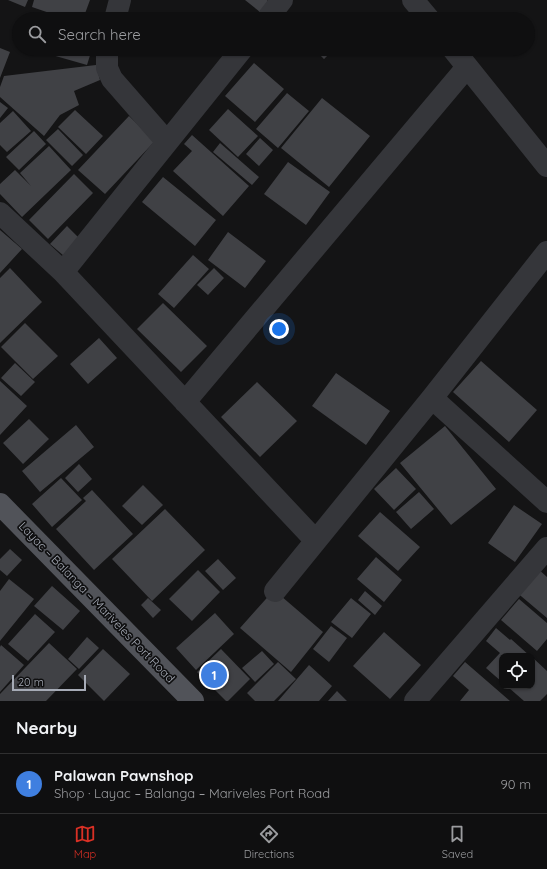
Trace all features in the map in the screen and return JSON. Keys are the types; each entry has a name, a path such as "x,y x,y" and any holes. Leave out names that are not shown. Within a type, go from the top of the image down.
{"main road":[{"name":"Layac – Balanga – Mariveles Port Road","path":"0,504 193,701"}],"street":[{"path":"117,12 120,0"},
{"path":"273,12 282,0"},
{"path":"413,0 423,12"},
{"path":"107,56 107,68 112,79 167,142"},
{"path":"63,272 236,56"},
{"path":"459,56 547,166"},
{"path":"185,402 468,67"},
{"path":"0,213 63,272 315,540"},
{"path":"275,591 432,398 547,252"},
{"path":"432,398 547,502"},
{"path":"415,701 547,548"}],"building":[{"path":"8,0 28,0 25,7"},
{"path":"34,0 90,0 86,12 47,12 32,7"},
{"path":"245,0 267,0 269,2 260,12"},
{"path":"0,48 10,52 0,78"},
{"path":"56,56 90,56 87,65"},
{"path":"254,63 284,89 255,122 225,96"},
{"path":"96,65 100,80 74,91 79,105 60,115 44,136 0,97 0,87 4,76"},
{"path":"287,93 309,111 278,148 256,129"},
{"path":"322,98 370,136 329,187 281,148"},
{"path":"0,102 8,108 0,118"},
{"path":"228,109 258,136 238,157 209,130"},
{"path":"75,110 103,136 86,154 58,127"},
{"path":"13,111 31,131 7,152 0,145 0,123"},
{"path":"129,116 155,141 105,194 78,170"},
{"path":"58,129 83,155 72,166 46,140"},
{"path":"34,131 46,144 19,170 6,157"},
{"path":"192,135 249,186 223,216 173,171 192,151 184,144"},
{"path":"260,138 273,150 259,166 246,154"},
{"path":"220,143 259,177 252,185 213,152"},
{"path":"49,146 71,170 22,217 0,194 0,184 15,170 31,186 20,173"},
{"path":"288,162 330,192 306,225 264,194"},
{"path":"74,174 93,193 48,239 29,220"},
{"path":"163,177 216,220 195,246 142,202"},
{"path":"67,226 80,239 64,256 50,244"},
{"path":"0,230 22,249 0,273"},
{"path":"228,232 266,261 245,288 208,260"},
{"path":"193,255 209,269 174,308 158,294"},
{"path":"10,268 42,302 0,343 0,278"},
{"path":"214,268 224,278 208,295 197,285"},
{"path":"163,303 207,346 181,372 137,329"},
{"path":"25,323 58,356 33,379 1,347"},
{"path":"99,338 117,358 88,384 70,364"},
{"path":"481,361 537,410 509,442 453,392"},
{"path":"15,363 35,382 21,396 1,378"},
{"path":"336,373 390,411 366,445 312,406"},
{"path":"0,381 27,406 0,435"},
{"path":"257,382 297,421 260,457 221,417"},
{"path":"29,419 49,439 23,464 3,443"},
{"path":"76,425 94,447 40,492 22,471"},
{"path":"445,426 496,489 451,525 400,463"},
{"path":"79,464 92,479 78,492 65,478"},
{"path":"396,468 416,489 394,510 374,489"},
{"path":"61,478 82,500 52,527 32,504"},
{"path":"143,485 163,505 142,525 122,506"},
{"path":"92,490 133,534 94,570 56,529 86,501 83,498"},
{"path":"419,492 434,509 411,529 396,512"},
{"path":"514,505 542,524 515,562 488,543"},
{"path":"165,509 205,550 152,601 112,559"},
{"path":"380,512 420,547 398,571 358,536"},
{"path":"10,549 22,560 7,576 0,570 0,559"},
{"path":"376,557 402,580 384,602 357,579"},
{"path":"218,559 236,578 223,590 205,571"},
{"path":"536,567 547,577 547,618 515,591"},
{"path":"198,570 220,592 192,621 169,599"},
{"path":"9,579 34,599 0,641 0,591"},
{"path":"52,586 80,611 63,630 34,606"},
{"path":"274,590 323,632 291,672 240,628"},
{"path":"365,591 382,606 375,615 358,600"},
{"path":"148,598 161,610 153,618 141,605"},
{"path":"351,598 371,614 352,638 331,622"},
{"path":"519,599 547,623 547,639 537,651 501,620"},
{"path":"215,613 234,634 196,670 176,648"},
{"path":"35,614 55,632 28,661 8,644"},
{"path":"331,626 347,638 329,662 313,649"},
{"path":"496,628 527,653 500,653 486,641"},
{"path":"384,632 421,665 390,699 353,666"},
{"path":"87,637 99,648 79,669 68,659"},
{"path":"49,643 77,669 46,701 0,701 0,694"},
{"path":"1,645 24,665 0,692 0,647"},
{"path":"103,649 130,674 104,701 78,675"},
{"path":"221,649 250,679 228,701 226,701 197,672"},
{"path":"262,651 274,664 255,682 242,668"},
{"path":"499,654 499,679 486,668"},
{"path":"535,660 547,671 547,694 540,701 524,701 510,689 535,689"},
{"path":"278,662 296,679 274,701 255,701 247,693"},
{"path":"465,662 510,701 460,701 469,690 453,676"},
{"path":"309,665 332,686 319,701 278,701"},
{"path":"337,691 347,701 328,701"}],"place":[{"name":"Palawan Pawnshop","path":"214,675"}]}
